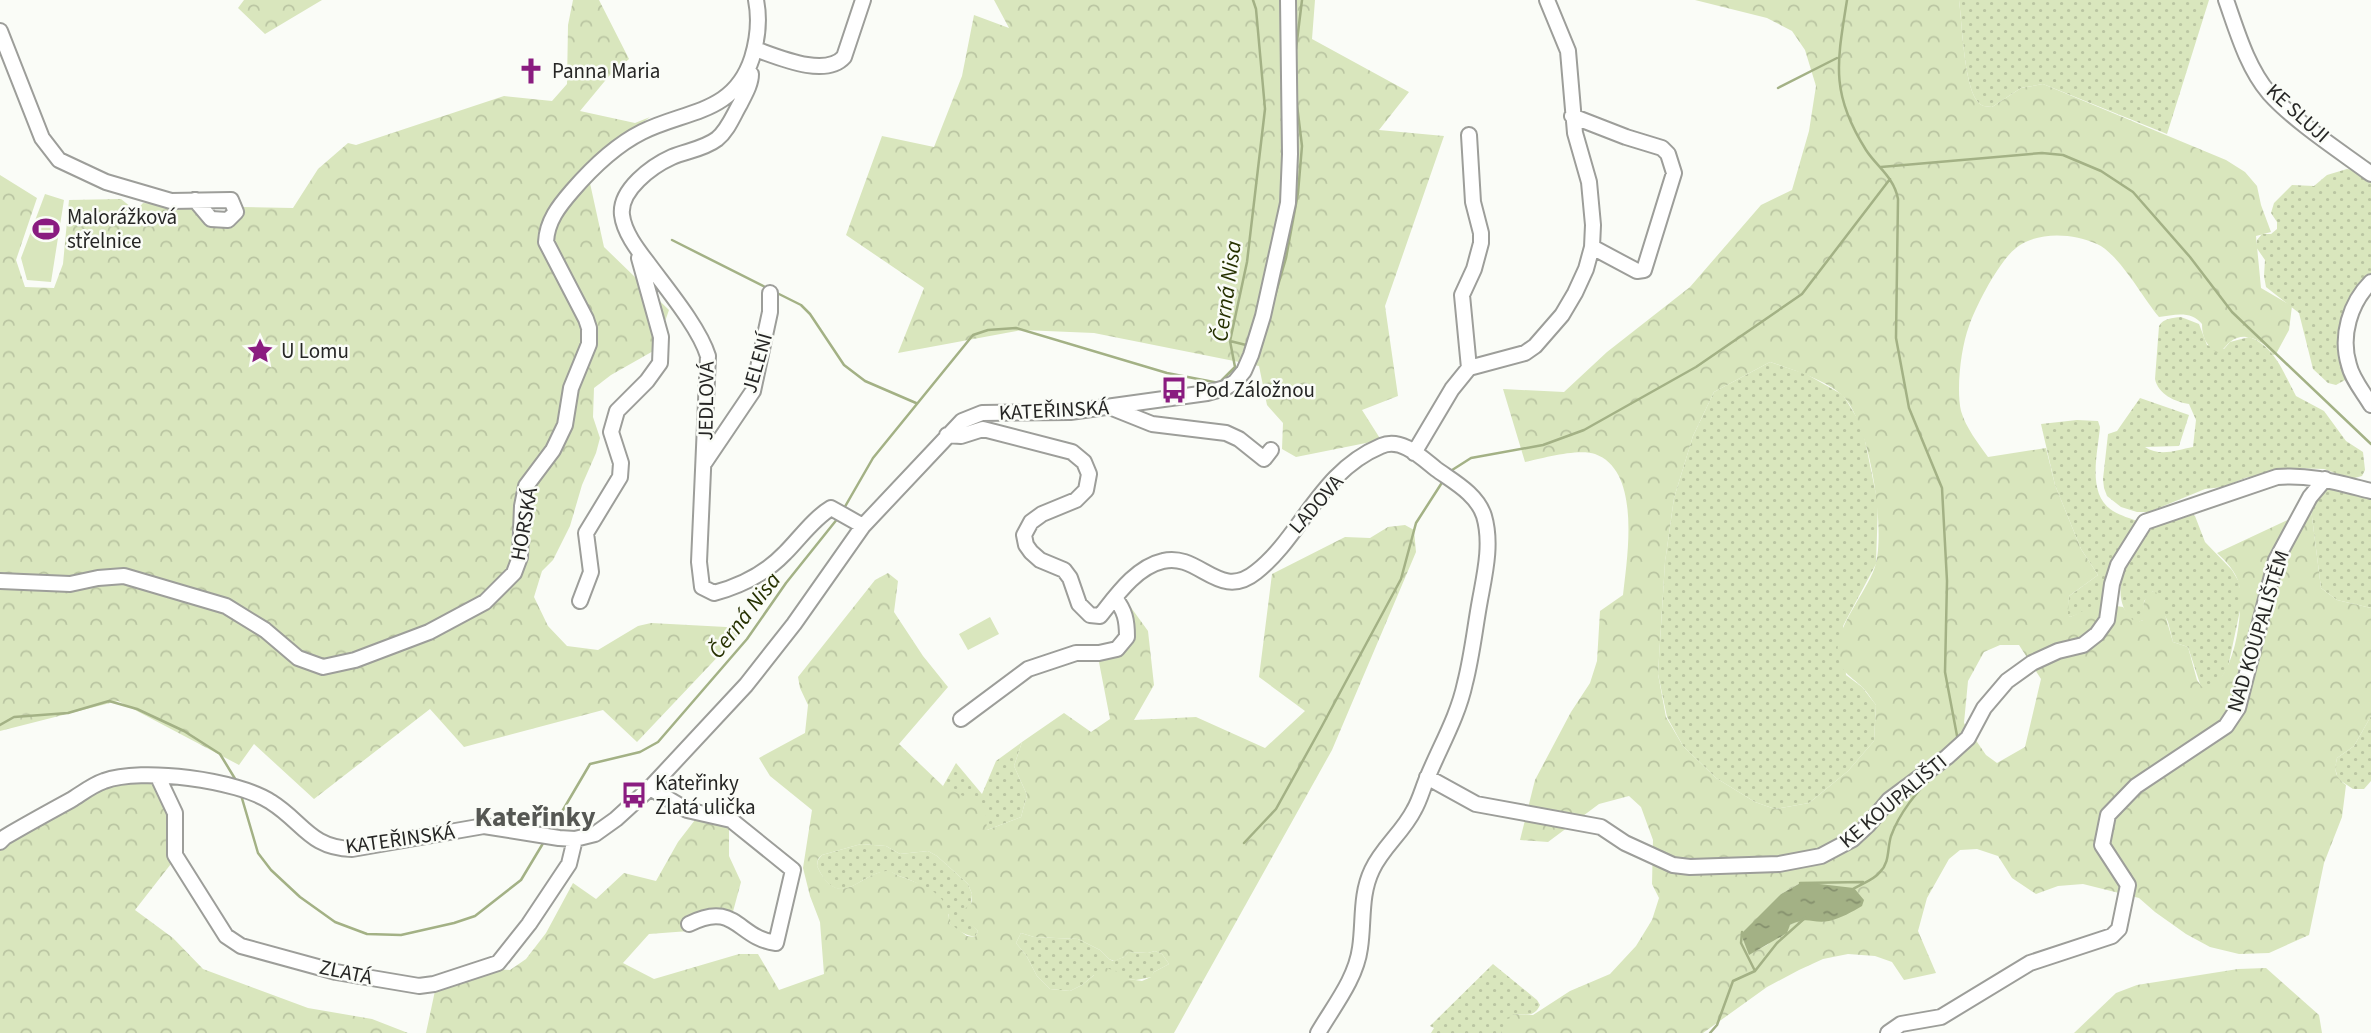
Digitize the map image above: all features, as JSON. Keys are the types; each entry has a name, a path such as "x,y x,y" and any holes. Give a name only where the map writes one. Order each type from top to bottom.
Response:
{"street":[{"name":"HORSKÁ","path":"0,581 70,584 124,576 226,606 265,630 298,659 323,667 355,660 429,632 485,602 514,573 520,557 522,506 526,486 553,450 565,425 571,388 589,345 586,319 546,242 552,218 588,174 621,146 640,133 694,114 724,99 737,87 752,56 759,31 756,0"},
{"path":"752,56 826,66 838,64 844,57 863,0"},
{"name":"KATEŘINSKÁ","path":"0,842 103,781 127,775 219,783 247,789 272,802 325,846 337,849 352,849 484,826 559,838 575,839 595,834 616,820 650,788 746,685 794,624 857,522 962,421 982,413 1070,412 1111,408 1225,388 1235,382 1244,371 1251,355 1263,316 1288,203 1288,0"},
{"path":"1415,453 1452,389 1469,368 1525,353 1542,340 1576,293 1592,247 1589,182 1572,116 1573,87 1568,51 1547,0"},
{"name":"KE SLUJI","path":"2226,0 2249,61 2269,92 2312,130 2371,174"},
{"path":"0,31 42,138 53,155 75,169 106,182 171,201 195,200"},
{"name":"JEDLOVÁ","path":"752,56 748,88 722,134 703,146 668,159 643,176 625,198 621,211 636,247 698,335 708,356 699,562 702,587 714,593 743,583 765,570 782,557 821,514 831,508 857,522"},
{"path":"1572,116 1662,148 1668,154 1674,173 1644,270 1637,271 1592,247"},
{"path":"1469,135 1473,202 1481,243 1474,269 1462,295 1469,368"},
{"path":"580,601 591,572 586,533 620,477 621,463 611,432 617,411 637,392 660,363 661,337 636,247"},
{"path":"2371,282 2362,290 2352,307 2346,331 2348,366 2371,405"},
{"name":"JELENÍ","path":"704,463 753,391 770,312 770,293"},
{"path":"1111,408 1152,424 1226,433 1239,439 1264,459 1271,450"},
{"name":"LADOVA","path":"947,435 961,436 983,429 1072,452 1084,462 1089,474 1086,490 1076,499 1042,514 1031,522 1024,535 1026,545 1040,560 1063,570 1070,578 1079,604 1090,615 1100,616 1140,573 1163,561 1189,564 1226,582 1234,583 1246,578 1262,566 1283,543 1331,481 1378,447 1389,443 1397,443 1415,453 1468,492 1483,515 1487,561 1466,682 1414,811 1378,857 1370,874 1364,897 1360,949 1356,965 1318,1033"},
{"name":"KE KOUPALIŠTI","path":"1427,777 1476,804 1601,827 1625,843 1673,865 1690,867 1779,864 1821,856 1839,848 1868,825 1889,800 1959,746 1984,708 2007,681 2032,663 2058,651 2083,645 2097,634 2107,620 2112,584 2118,565 2145,522 2277,477 2299,475 2371,491"},
{"name":"NAD KOUPALIŠTĚM","path":"1888,1033 1901,1024 1941,1017 2030,963 2112,936 2119,929 2127,885 2102,845 2108,815 2136,786 2226,726 2238,708 2276,560 2310,497 2325,479"},
{"path":"961,719 1028,669 1076,653 1098,653 1117,649 1127,637 1127,625 1125,611 1115,598"},
{"name":"ZLATÁ","path":"158,777 175,813 175,855 226,936 240,946 336,972 419,986 434,984 498,963 529,924 569,864 575,839"},
{"path":"650,788 687,810 731,820 793,870 776,943 764,942 731,919 720,915 689,924"}],"green space":[{"path":"244,0 322,0 265,34 238,8"},
{"path":"573,0 599,0 629,59 609,76 580,111 635,123 650,117 586,165 604,247 669,310 655,350 594,388 593,417 600,438 596,453 582,485 570,526 553,560 542,571 534,597 548,626 567,646 598,650 638,626 651,623 745,628 637,742 603,710 464,747 430,709 314,799 254,744 239,765 118,701 0,731 0,175 37,198 16,260 25,287 54,288 63,264 69,200 121,199 136,211 143,203 189,206 213,224 236,223 243,207 293,208 318,169 348,143 356,145 504,96 552,101 567,84 568,25"},
{"path":"994,0 1315,0 1312,39 1409,92 1379,130 1444,136 1385,306 1398,396 1362,410 1381,440 1296,457 1282,449 1283,423 1267,405 1259,366 1094,333 1022,330 898,353 924,288 846,235 882,136 934,147 962,76 974,15 1009,28"},
{"path":"1695,0 1959,0 1969,81 1980,104 1992,107 2021,88 2043,84 2226,160 2245,172 2257,186 2271,232 2256,236 2261,288 2292,306 2289,330 2276,354 2273,355 2265,345 2248,337 2230,342 2217,353 2205,340 2202,324 2198,320 2182,314 2159,317 2122,266 2105,249 2087,240 2045,236 2025,242 2009,254 1982,296 1964,345 1959,380 1960,402 1966,423 1988,457 2046,448 2055,485 2081,549 2098,575 2069,596 2070,617 2095,605 2107,605 2123,607 2135,623 2143,620 2143,607 2147,597 2153,591 2159,594 2173,642 2188,647 2197,680 2202,687 2213,684 2230,662 2240,611 2236,575 2217,553 2311,509 2321,588 2337,600 2371,608 2371,716 2354,746 2337,758 2336,773 2346,785 2342,817 2324,863 2309,935 2269,953 2239,954 2210,947 2186,934 2139,898 2083,884 2058,886 2036,894 2012,878 1998,856 1977,849 1960,850 1949,859 1927,898 1918,931 1936,973 1904,980 1892,962 1875,956 1848,954 1823,959 1767,987 1703,1033 1501,1033 1507,1019 1513,1014 1533,1015 1570,991 1610,974 1636,946 1652,920 1659,898 1652,884 1653,840 1641,807 1629,796 1599,804 1548,842 1520,840 1535,780 1571,712 1590,683 1597,661 1600,611 1623,595 1628,517 1626,496 1620,478 1610,463 1595,454 1570,453 1525,462 1503,389 1564,392 1607,352 1690,287 1761,205 1792,190 1809,131 1816,86 1805,50 1792,31 1767,18","holes":["1770,362 1827,384 1842,395 1852,408 1873,475 1878,525 1876,563 1867,585 1846,621 1838,645 1842,667 1876,705 1874,741 1848,771 1809,803 1775,809 1755,802 1716,778 1683,746 1666,717 1658,674 1665,562 1674,498 1693,436 1714,392","2000,645 2019,645 2041,679 2025,747 1997,763 1986,755 1964,723 1968,681 1984,652","1802,882 1822,886 1802,918 1767,945 1749,954 1781,894"]},
{"path":"1959,0 2209,0 2167,134 2043,84 2021,88 1992,107 1980,104 1969,81"},
{"path":"2347,169 2354,170 2371,181 2371,275 2355,292 2348,369 2345,380 2336,385 2328,383 2313,369 2299,313 2266,287 2265,260 2256,247 2262,234 2271,234 2277,229 2277,222 2271,213 2274,203 2292,185 2314,186 2327,175"},
{"name":"Malorážková střelnice","path":"45,194 64,200 51,282 27,280 21,258"},
{"path":"2181,317 2199,324 2207,345 2224,349 2230,342 2249,337 2266,347 2278,362 2296,396 2324,411 2346,441 2363,452 2365,470 2362,476 2351,479 2324,469 2290,468 2245,478 2223,487 2205,489 2149,512 2137,512 2121,507 2107,496 2103,479 2108,434 2117,431 2140,398 2189,415 2179,446 2145,447 2163,452 2193,447 2196,420 2189,404 2168,396 2160,389 2155,379 2159,326 2166,320"},
{"path":"1770,362 1806,374 1843,395 1862,426 1878,504 1876,564 1843,626 1846,675 1862,687 1876,705 1874,741 1848,771 1809,803 1775,809 1755,802 1716,778 1683,746 1667,717 1658,674 1665,562 1674,498 1693,436 1714,392"},
{"path":"2077,420 2098,421 2100,427 2096,460 2099,495 2116,513 2139,522 2107,605 2070,617 2067,614 2069,596 2098,575 2081,549 2055,485 2041,424"},
{"path":"2326,486 2371,492 2371,608 2337,600 2321,588 2311,509 2314,500"},
{"path":"2186,511 2195,516 2205,542 2232,570 2239,582 2242,601 2228,667 2218,683 2209,688 2201,687 2188,647 2173,642 2168,622 2153,591 2144,601 2143,620 2135,624 2123,606 2121,596 2126,567 2143,534 2158,520"},
{"path":"1405,525 1414,530 1416,552 1332,750 1174,1033 426,1033 436,986 494,969 510,970 526,959 546,933 573,883 596,899 624,873 656,881 678,842 698,816 729,826 729,856 741,882 731,919 689,931 649,934 623,963 654,979 739,954 758,954 779,990 824,974 820,922 803,868 812,810 770,776 759,758 805,733 808,705 798,677 875,580 888,573 898,581 894,612 923,656 948,687 899,744 943,786 985,807 987,830 1021,817 1027,795 1014,766 1022,742 1064,713 1091,732 1110,719 1098,657 1131,631 1127,602 1148,631 1154,685 1134,720 1196,717 1265,748 1305,711 1259,677 1272,574 1345,537 1370,538 1388,527","holes":["861,844 886,846 900,854 928,851 937,856 968,884 972,900 962,911 963,916 978,931 975,937 967,936 949,923 948,913 940,897 890,871 879,872 843,889 834,887 817,866 818,859 822,855","1021,933 1034,937 1078,939 1114,961 1128,952 1155,951 1162,954 1169,964 1142,981 1128,979 1106,968 1070,991 1050,989 1037,976 1016,943"]},
{"path":"990,617 999,634 968,650 959,634"},
{"path":"2371,716 2371,781 2364,789 2353,789 2338,779 2335,768 2337,758 2354,746"},
{"path":"1022,742 1014,766 1027,795 1021,817 987,830 943,786 956,763 982,794 996,761"},
{"path":"151,780 165,800 172,817 174,860 135,910 173,938 203,969 308,1008 372,1019 408,1033 0,1033 0,850 8,841 105,786 127,781"},
{"path":"861,844 886,846 900,854 928,851 937,856 968,884 972,894 969,921 978,931 975,937 961,932 949,923 949,915 928,890 892,872 870,876 843,889 834,887 817,866 818,860 822,855"},
{"path":"1021,933 1034,937 1078,939 1100,950 1113,961 1124,957 1128,952 1155,951 1162,954 1169,964 1154,972 1152,977 1136,980 1094,975 1070,991 1050,989 1037,976 1016,943"},
{"path":"1493,964 1537,1000 1540,1005 1538,1009 1529,1014 1513,1014 1501,1033 1431,1033 1434,1028 1430,1026"},
{"path":"2266,968 2319,1015 2322,1033 2074,1033 2116,993 2137,985 2238,969"}],"water":[{"path":"1802,882 1854,888 1864,900 1862,906 1829,921 1796,922 1790,925 1787,933 1749,955 1741,934 1781,894"}],"waterway":[{"name":"Černá Nisa","path":"843,510 873,458 973,335 988,330 1016,328 1167,373 1219,383 1235,367 1230,341 1247,262 1265,109 1253,0"},
{"path":"1296,49 1302,0"},
{"path":"1847,0 1839,60 1842,94 1854,130 1896,191 1896,338 1909,408 1942,488 1947,581 1945,672 1958,741"},
{"path":"1778,88 1837,58"},
{"path":"1260,347 1286,258 1298,193 1302,146 1296,97"},
{"path":"1881,167 2042,153 2063,155 2101,171 2133,192 2190,257 2232,312 2371,444"},
{"path":"1449,472 1471,458 1543,445 1584,430 1696,367 1802,294 1890,179"},
{"path":"672,240 769,289"},
{"path":"775,292 801,305 810,314 844,365 865,381 916,403"},
{"path":"1230,341 1250,346"},
{"path":"1244,843 1276,809 1322,726 1401,579 1416,523 1443,481"},
{"name":"Černá Nisa","path":"550,832 590,764 640,752 658,742 747,639 786,583 838,518"},
{"name":"Černá Nisa","path":"0,725 14,717 68,713 109,701 137,709 184,731 220,754 237,782"},
{"path":"1853,889 1874,877 1883,868 1891,836 1899,819 1915,795 1935,775"},
{"name":"Černá Nisa","path":"241,795 258,853 271,870 300,897 335,922 367,934 401,935 475,916 521,880 545,840"},
{"path":"1800,883 1863,882"},
{"path":"1710,1033 1717,1025 1733,981 1755,971 1777,943 1805,918"},
{"path":"1742,932 1741,943 1755,971"}],"place":[{"name":"Panna Maria","path":"531,71"},
{"name":"Malorážková střelnice","path":"46,229"},
{"name":"U Lomu","path":"260,351"},
{"name":"Pod Záložnou","path":"1174,390"},
{"name":"Kateřinky Zlatá ulička","path":"634,795"}],"district":[{"name":"Kateřinky","path":"535,816"}]}
